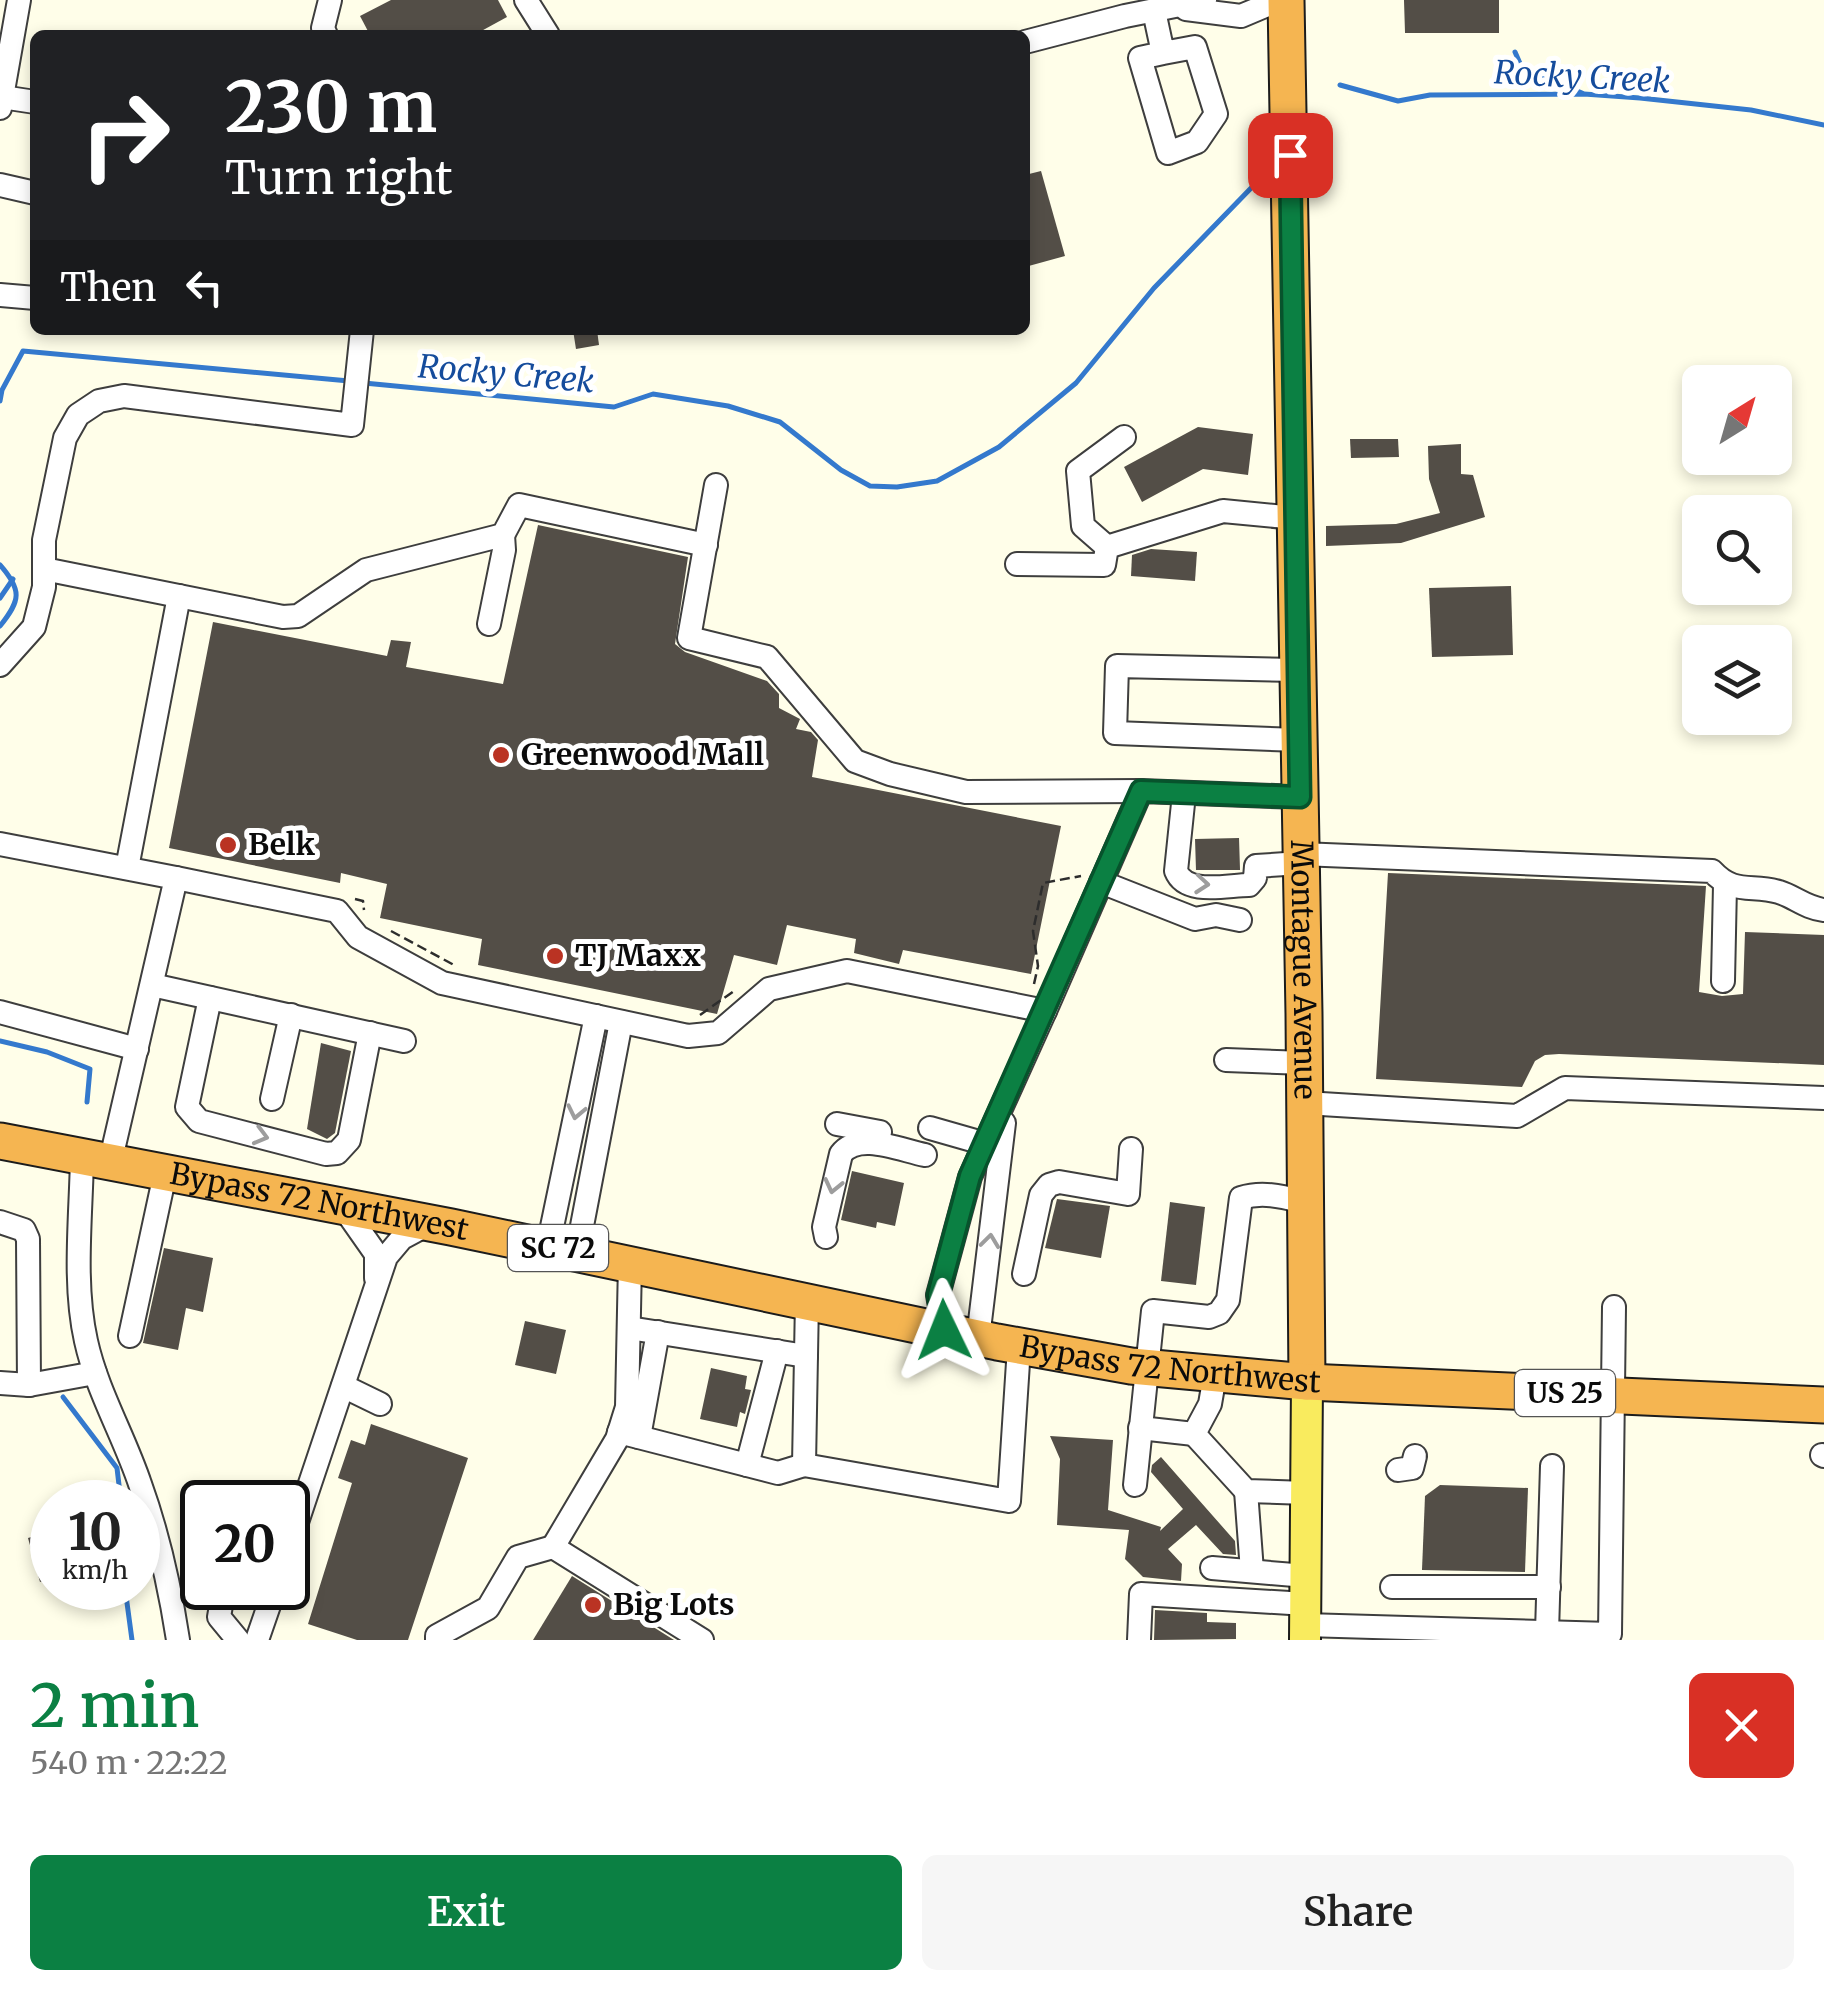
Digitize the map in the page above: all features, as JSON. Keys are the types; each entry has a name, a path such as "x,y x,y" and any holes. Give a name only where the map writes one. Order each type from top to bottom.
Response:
{"highway":[{"name":"Montague Avenue","path":"1283,0 1305,1064 1307,1382"},
{"name":"Bypass 72 Northwest","path":"0,1141 562,1249 1018,1346 1147,1368 1307,1382 1824,1405"}],"main road":[{"name":"Montague Avenue","path":"1306,1611 1307,1382"}],"street":[{"path":"19,0 3,92 30,100"},
{"path":"324,30 330,0"},
{"path":"526,0 545,30"},
{"path":"1092,0 1093,24"},
{"path":"1030,41 1205,0"},
{"path":"1166,10 1242,16 1283,0"},
{"path":"1163,53 1166,10"},
{"path":"1196,46 1216,114 1197,142 1168,154 1140,58 1163,53 1196,46"},
{"path":"0,185 30,192"},
{"path":"0,295 30,298"},
{"path":"0,665 34,627 44,587 44,540 65,438 78,416 99,401 124,396 353,415 362,341"},
{"path":"1107,546 1083,526 1078,471 1124,437"},
{"path":"716,485 690,638 767,657 855,760 890,774 966,792 1141,791 1300,797"},
{"path":"488,624 504,550 503,534 519,505 706,544"},
{"path":"1107,546 1224,511 1295,518"},
{"path":"44,569 282,618 298,616 366,570 503,534"},
{"path":"1016,564 1104,566 1107,546"},
{"path":"127,868 179,596"},
{"path":"1298,670 1117,666 1114,734 1299,740"},
{"path":"961,1334 938,1295 970,1176 1045,1011 1091,879 1141,791"},
{"path":"1184,794 1176,871 1179,878 1192,886 1249,885 1255,878 1256,866 1301,858 1712,871 1726,886 1780,892 1812,909 1824,910"},
{"path":"0,844 336,911 358,937 442,984 688,1036 718,1033 769,988 846,971 1045,1011"},
{"path":"176,878 137,1049 96,1160 82,1317 96,1373 140,1483 161,1553 178,1640"},
{"path":"1091,879 1194,919 1216,915 1240,920"},
{"path":"1723,982 1726,886"},
{"path":"152,985 404,1041"},
{"path":"210,998 186,1107 199,1121 326,1154 337,1153 349,1140 370,1033"},
{"path":"0,1012 137,1049"},
{"path":"272,1099 291,1015"},
{"path":"562,1249 596,1016"},
{"path":"562,1249 621,1022"},
{"path":"1226,1060 1305,1064"},
{"path":"1305,1103 1517,1116 1565,1088 1824,1098"},
{"path":"961,1334 1008,1096"},
{"path":"837,1124 927,1142"},
{"path":"826,1237 825,1222 841,1154 846,1148 860,1142 986,1144"},
{"path":"1024,1274 1041,1195 1049,1185 1059,1182 1128,1194 1132,1150"},
{"path":"130,1336 165,1174"},
{"path":"1135,1485 1153,1311 1209,1317 1219,1312 1228,1300 1241,1198 1268,1194 1306,1202"},
{"path":"343,1207 376,1254 376,1286"},
{"path":"0,1222 24,1230 28,1239 29,1384"},
{"path":"310,1484 386,1257 402,1238 430,1223"},
{"path":"629,1434 630,1264"},
{"path":"804,1465 808,1300"},
{"path":"1139,1640 1141,1594 1548,1632 1610,1634 1614,1307"},
{"path":"629,1328 806,1356"},
{"path":"437,1640 437,1636 488,1608 518,1557 553,1547 629,1434 658,1332"},
{"path":"629,1434 778,1472 804,1465 1009,1501 1018,1346"},
{"path":"747,1465 777,1351"},
{"path":"0,1383 29,1384 96,1373"},
{"path":"1194,1434 1210,1404 1216,1376"},
{"path":"343,1386 380,1404"},
{"path":"1140,1428 1194,1434 1246,1492 1252,1571"},
{"path":"1548,1632 1552,1466"},
{"path":"1246,1492 1308,1493"},
{"path":"553,1547 702,1640"},
{"path":"1212,1568 1252,1571 1306,1611"},
{"path":"1392,1587 1549,1587"},
{"path":"220,1610 219,1617 238,1640"},
{"path":"257,1640 267,1610"}],"path":[{"path":"1033,987 1038,966 1032,930 1044,883 1091,879"},
{"path":"350,897 363,902 364,918"},
{"path":"390,930 464,970"},
{"path":"694,1018 747,982"}],"building":[{"path":"391,0 498,0 507,17 483,30 367,30 360,16"},
{"path":"1404,0 1499,0 1499,33 1405,33"},
{"path":"1041,171 1065,256 1030,266 1030,174"},
{"path":"574,335 598,335 599,345 576,349"},
{"path":"1198,427 1253,434 1248,475 1203,469 1142,502 1124,467"},
{"path":"1350,439 1398,439 1399,457 1351,458"},
{"path":"1461,444 1461,474 1473,475 1485,517 1401,543 1326,546 1326,526 1396,524 1440,513 1429,479 1428,446"},
{"name":"Greenwood Mall","path":"538,525 688,557 675,644 685,652 767,681 779,694 779,708 800,719 796,729 811,732 818,740 812,777 1061,826 1031,974 903,950 899,964 854,953 856,939 787,925 777,965 734,955 717,1014 478,965 482,939 380,918 387,884 341,873 340,883 169,848 213,622 387,656 391,640 411,642 406,667 503,684"},
{"path":"1151,549 1197,552 1195,581 1131,576 1132,555"},
{"path":"1511,586 1513,655 1432,657 1429,588"},
{"path":"1239,838 1240,870 1196,870 1195,839"},
{"path":"1388,873 1706,886 1699,992 1722,996 1743,994 1745,932 1824,935 1824,1065 1559,1054 1535,1061 1522,1087 1376,1079"},
{"path":"321,1043 351,1051 335,1133 327,1139 307,1129"},
{"path":"852,1171 904,1183 895,1226 877,1222 876,1228 841,1220"},
{"path":"1057,1199 1110,1206 1101,1258 1045,1248"},
{"path":"1170,1202 1205,1207 1196,1285 1161,1281"},
{"path":"164,1248 213,1258 203,1312 186,1308 178,1350 143,1343"},
{"path":"525,1321 566,1330 556,1374 515,1365"},
{"path":"711,1368 747,1376 745,1389 751,1390 737,1427 700,1419"},
{"path":"371,1424 468,1458 408,1640 357,1640 308,1624 352,1483 338,1478 351,1440 365,1445"},
{"path":"1050,1436 1113,1440 1108,1510 1161,1527 1160,1531 1183,1509 1151,1472 1152,1465 1161,1457 1235,1541 1236,1555 1223,1554 1196,1525 1168,1549 1182,1564 1181,1581 1143,1577 1125,1559 1129,1530 1057,1525 1060,1459"},
{"path":"1440,1485 1528,1488 1525,1572 1422,1570 1425,1496"},
{"name":"Big Lots","path":"572,1576 674,1640 533,1640"},
{"path":"1155,1610 1207,1613 1207,1622 1236,1623 1236,1639 1154,1640"}],"waterway":[{"path":"1515,52 1522,68 1582,93"},
{"name":"Rocky Creek","path":"1340,85 1398,101 1430,95 1584,94 1640,98 1751,110 1824,125"},
{"name":"Rocky Creek","path":"364,383 614,407 653,394 728,406 780,422 841,470 870,486 897,487 937,481 999,447 1076,383 1154,288 1255,184"},
{"name":"Rocky Creek","path":"0,401 23,351 349,381"},
{"path":"0,565 12,581 16,595 0,626"},
{"name":"Rocky Creek","path":"0,598 13,579"},
{"path":"0,1041 47,1052 90,1069 87,1102"},
{"path":"63,1397 117,1468 118,1480"},
{"path":"128,1610 132,1640"}],"place":[{"name":"Greenwood Mall","path":"501,755"},
{"name":"Belk","path":"228,845"},
{"name":"TJ Maxx","path":"555,956"},
{"name":"Big Lots","path":"593,1605"}],"route":[{"path":"944,1330 938,1295 970,1176 1141,791 1300,797 1290,155"}]}
